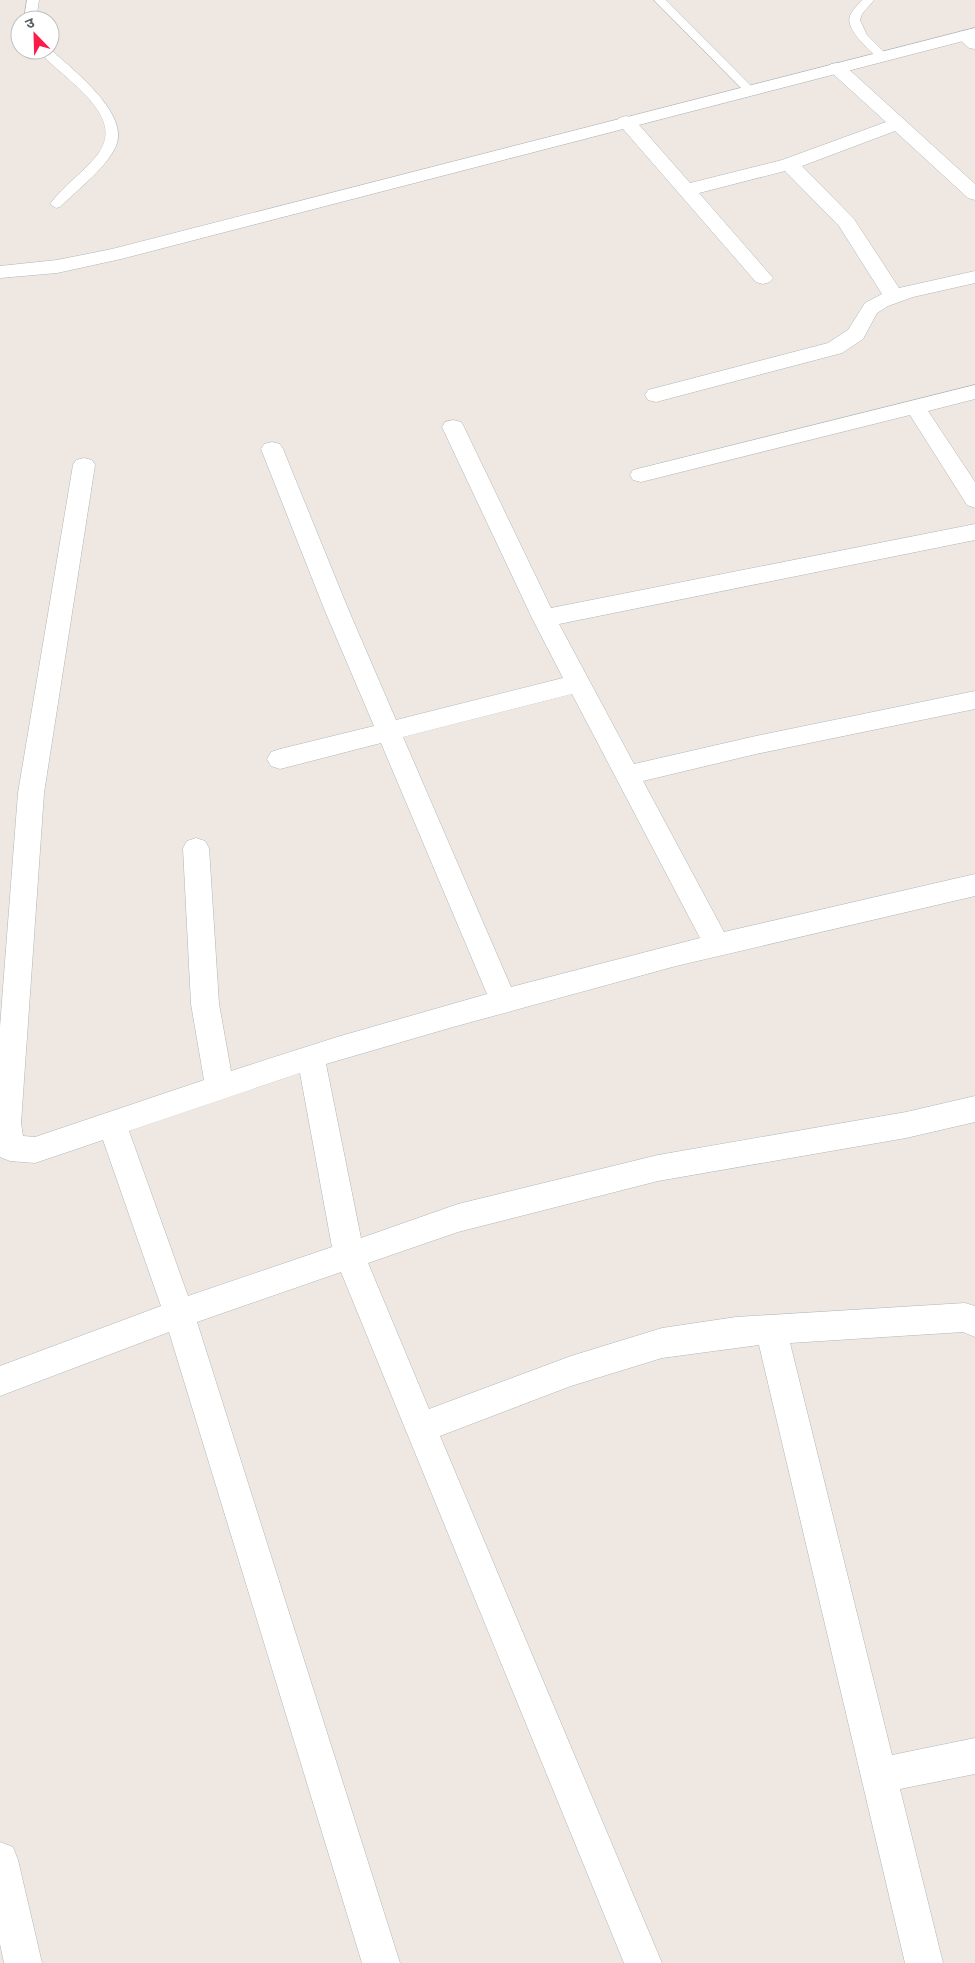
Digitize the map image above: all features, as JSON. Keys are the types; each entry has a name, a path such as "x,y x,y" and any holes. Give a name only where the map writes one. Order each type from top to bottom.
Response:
{"street":[{"path":"0,272 68,266 114,255 882,56 972,38"},
{"path":"837,68 975,194"},
{"path":"626,122 763,278"},
{"path":"686,190 790,164 898,124"},
{"path":"790,164 847,223 894,296"},
{"path":"656,395 835,348 851,340 862,326 866,314 873,306 894,296 975,277"},
{"path":"641,475 975,392"},
{"path":"916,407 975,500"},
{"path":"453,427 544,618 718,946"},
{"path":"272,449 337,611 504,1002"},
{"path":"84,465 31,793 8,996 7,1123 10,1148 34,1150 379,1036 718,946 975,885"},
{"path":"544,618 975,532"},
{"path":"280,759 388,730 578,684"},
{"path":"626,775 756,745 975,700"},
{"path":"196,848 205,1004 220,1089"},
{"path":"311,1058 349,1255 643,1963"},
{"path":"0,1381 179,1314 458,1218 658,1168 906,1125 975,1109"},
{"path":"112,1124 179,1314 381,1963"},
{"path":"421,1428 571,1371 662,1343 771,1329 964,1317 975,1322"},
{"path":"771,1329 924,1963"},
{"path":"879,1776 975,1756"},
{"path":"0,1860 24,1963"}],"lane":[{"path":"660,0 750,91"},
{"path":"868,0 855,17 854,24 859,32 882,56"},
{"path":"55,60 96,99 105,112 113,131 111,143 104,155 56,204"}]}
